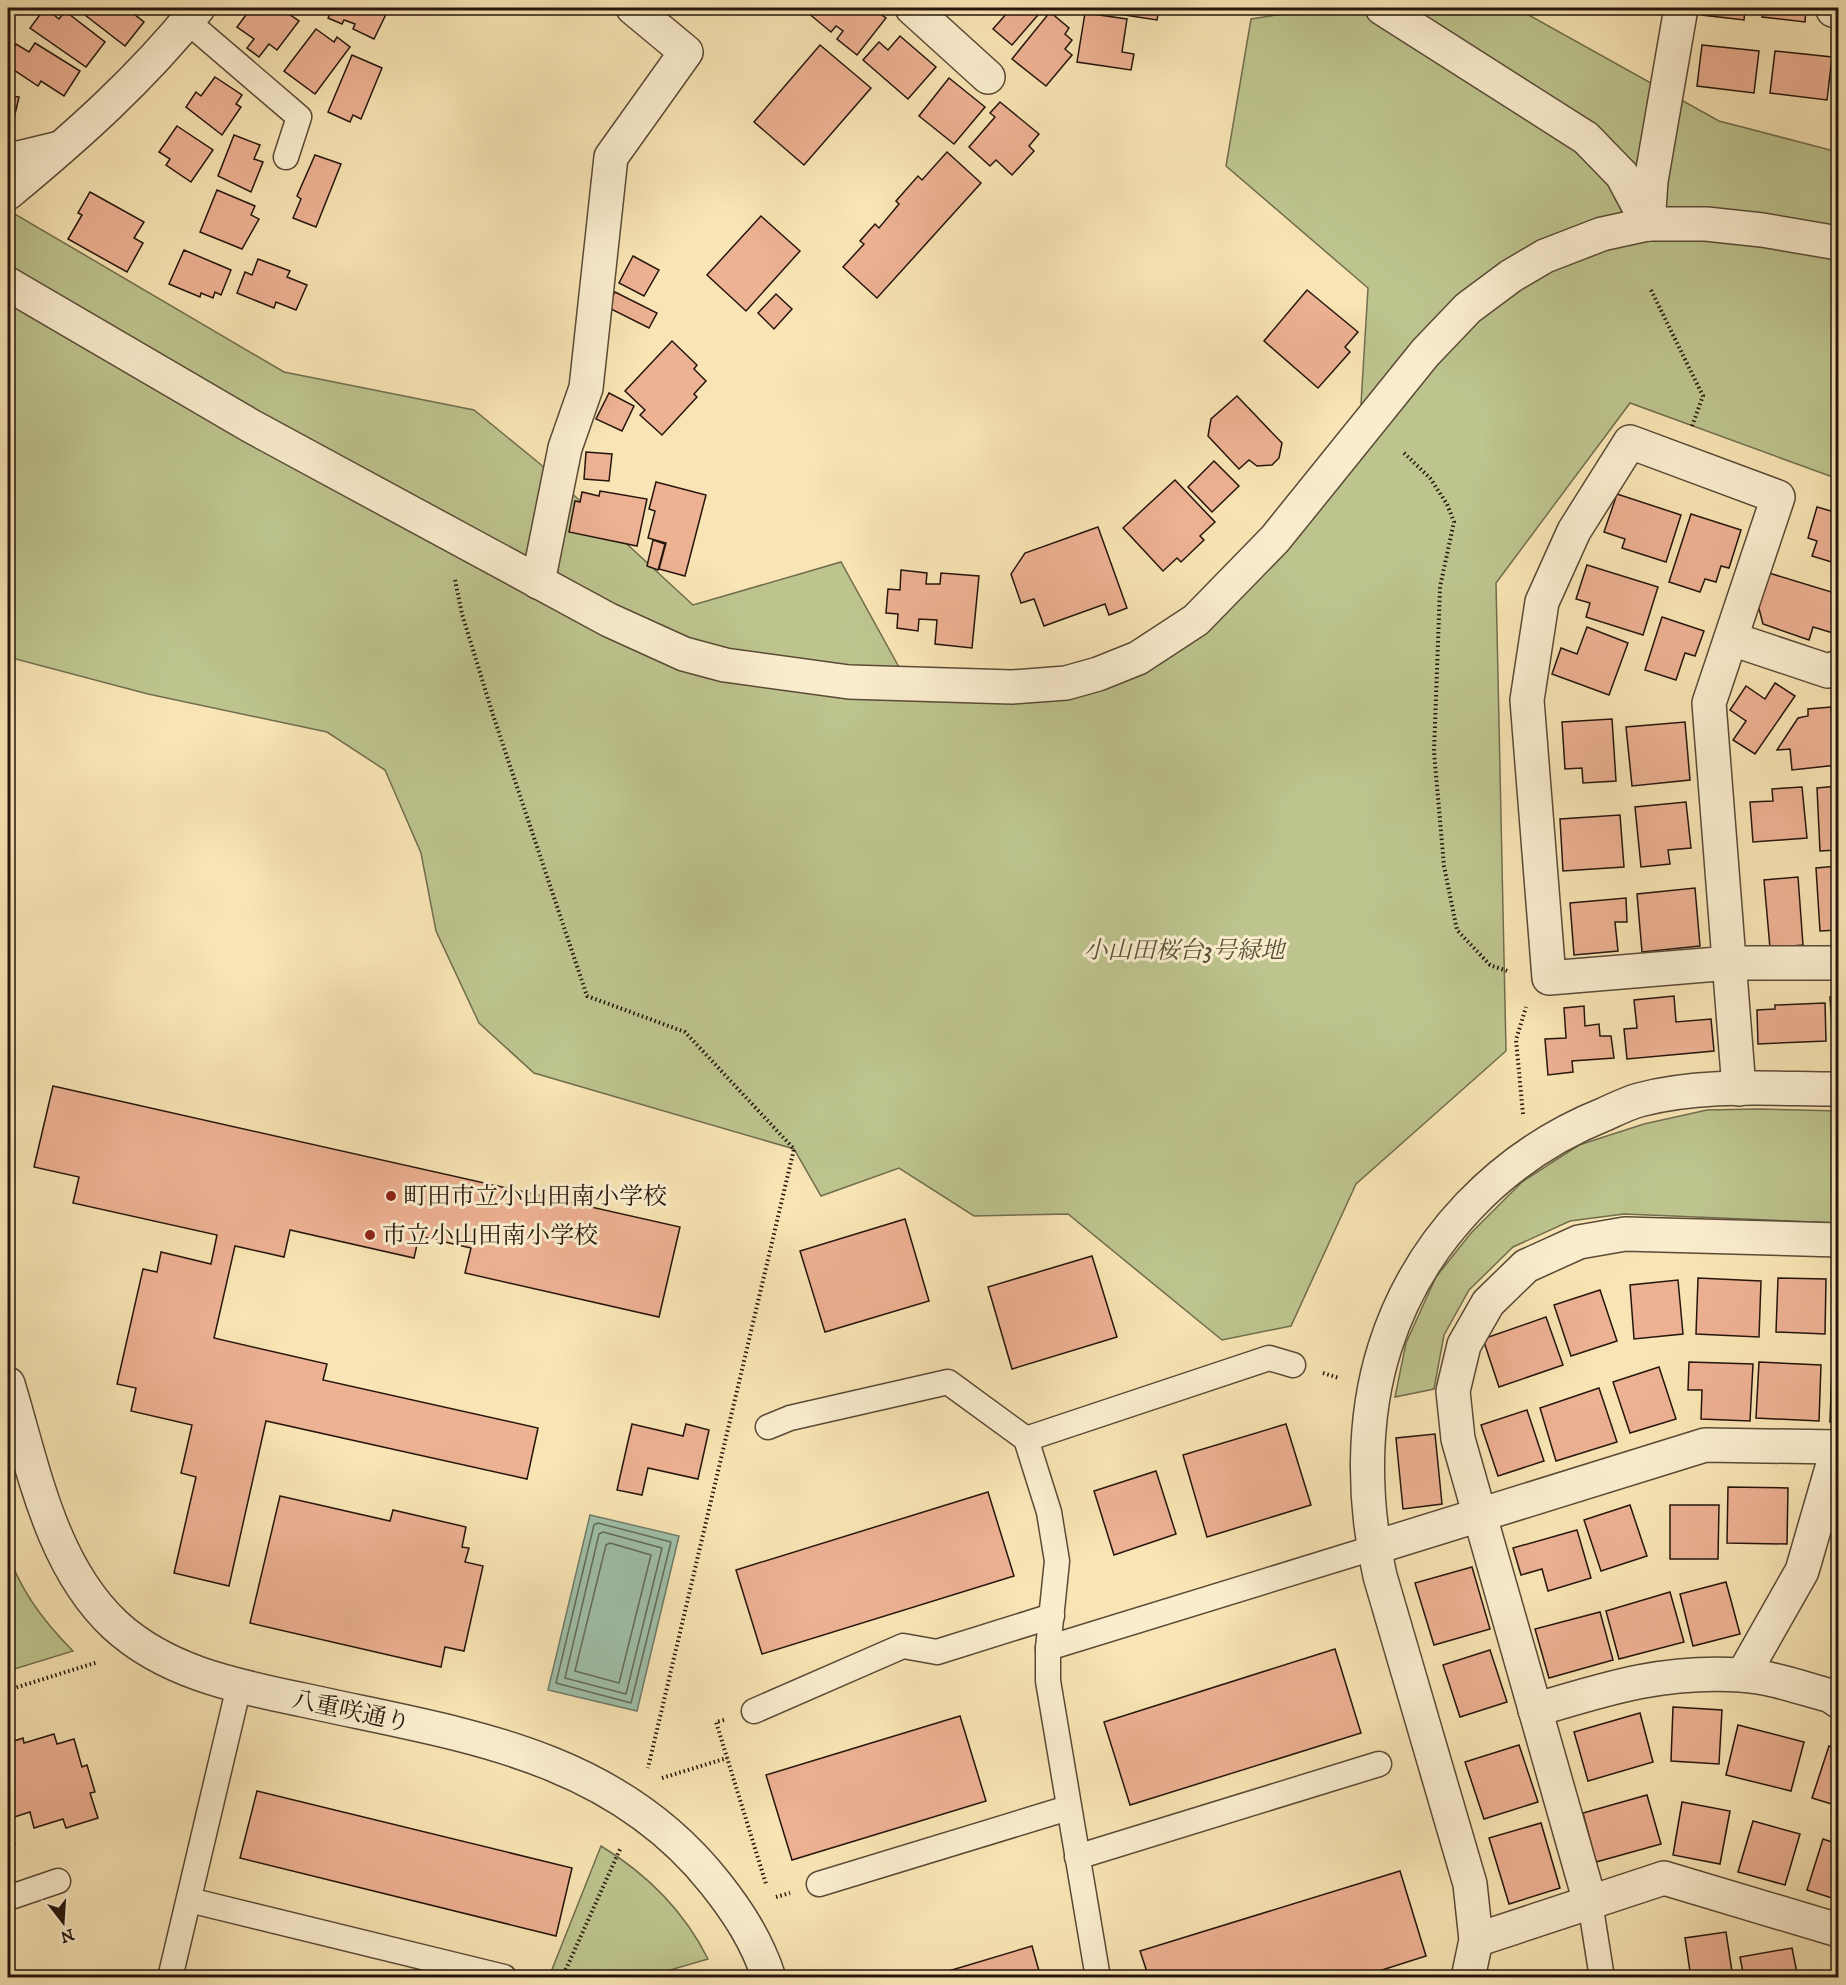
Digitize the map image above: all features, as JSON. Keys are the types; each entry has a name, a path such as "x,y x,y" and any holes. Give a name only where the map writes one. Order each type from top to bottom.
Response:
{"street":[{"path":"538,582 566,448 586,388 611,158 686,52 633,8"},
{"path":"912,8 988,77"},
{"path":"1382,8 1586,138 1622,175 1648,224"},
{"path":"1648,224 1651,181 1681,8"},
{"path":"1833,8 1839,11"},
{"path":"8,193 73,139 134,83 192,14"},
{"path":"8,284 251,426 609,620 684,654 725,665 849,682 940,687 1044,686 1098,674 1138,658 1196,620 1275,538 1425,353 1468,308 1511,276 1545,256 1602,234 1648,224 1706,224 1740,227 1797,234 1839,243"},
{"path":"1739,1089 1730,963 1709,703 1778,497 1630,442 1574,531 1542,602 1527,699 1549,978 1730,963 1839,963"},
{"path":"1732,639 1828,671 1839,668"},
{"path":"1468,1977 1476,1940 1470,1884 1373,1548 1368,1487 1371,1424 1385,1347 1413,1278 1453,1223 1507,1170 1534,1149 1572,1127 1639,1100 1699,1090 1839,1089"},
{"path":"1590,1902 1458,1439 1453,1391 1464,1345 1488,1303 1526,1266 1579,1242 1624,1234 1839,1240"},
{"name":"八重咲通り","path":"8,1384 54,1531 74,1572 93,1601 116,1626 144,1647 190,1672 239,1686 451,1733 549,1761 598,1783 634,1806 700,1864 744,1919 769,1977"},
{"path":"1373,1548 1706,1445 1838,1447 1802,1571 1743,1675"},
{"path":"1535,1710 1634,1681 1680,1674 1743,1675 1836,1693"},
{"path":"1476,1940 1664,1878 1839,1930"}],"lane":[{"path":"192,14 299,117 286,157"},
{"path":"8,156 73,139"},
{"path":"1026,1439 1269,1358 1293,1365"},
{"path":"768,1427 790,1418 948,1382 1026,1439 1049,1512 1057,1561 1048,1648 1048,1681 1098,1977"},
{"path":"1048,1648 1373,1548"},
{"path":"754,1711 903,1646 937,1652 1052,1616"},
{"path":"170,1977 239,1686"},
{"path":"1077,1857 1379,1764"},
{"path":"819,1884 1068,1808"},
{"path":"8,1898 58,1881"},
{"path":"189,1900 504,1977"},
{"path":"1590,1902 1602,1977"}],"path":[{"path":"1650,291 1703,396 1681,460"},
{"path":"1404,453 1430,478 1447,504 1454,522 1440,587 1434,752 1444,866 1457,930 1490,965 1518,975 1549,978"},
{"path":"445,532 462,614 587,996 685,1032 794,1149 648,1768"},
{"path":"1515,1040 1524,1124"},
{"path":"724,1444 733,1440"},
{"path":"8,1690 98,1662"},
{"path":"754,1711 716,1722 766,1884"},
{"path":"662,1778 727,1758"},
{"path":"562,1977 622,1845"}],"green space":[{"name":"小山田桜台3号緑地","path":"1320,8 1516,8 1719,121 1838,152 1838,479 1630,403 1496,583 1506,1051 1356,1184 1291,1326 1222,1340 1068,1214 974,1216 899,1168 821,1196 794,1149 534,1073 479,1023 436,931 421,853 385,770 327,732 148,694 8,657 8,210 284,372 474,410 539,463 693,605 841,562 910,687 1138,658 1359,437 1368,288 1226,166 1251,19"},
{"path":"1707,1110 1838,1111 1838,1223 1624,1214 1570,1221 1513,1247 1469,1290 1444,1335 1434,1389 1395,1397 1406,1343 1436,1277 1471,1233 1522,1182 1579,1145 1644,1124"},
{"path":"8,1552 19,1579 34,1605 73,1651 8,1671"},
{"path":"601,1846 634,1869 663,1895 688,1925 708,1959 646,1977 549,1977"}],"water":[{"path":"590,1515 679,1536 637,1711 548,1690"}],"building":[{"path":"45,8 59,19 65,11 105,42 86,67 30,28"},
{"path":"76,8 126,8 144,22 125,46"},
{"path":"251,8 280,8 299,21 277,50 269,44 259,57 247,48 254,39 237,27"},
{"path":"333,8 389,8 374,39 353,29 355,24 344,20 342,24 328,18"},
{"path":"812,8 872,8 886,18 857,55 837,39 843,31 836,26 831,32 808,13"},
{"path":"1002,8 1044,8 1012,45 993,29 1008,12"},
{"path":"1099,8 1159,8 1157,20 1099,11"},
{"path":"1703,8 1745,8 1744,20 1702,15"},
{"path":"1764,8 1806,8 1805,22 1762,17"},
{"path":"1050,12 1069,28 1065,34 1072,40 1065,49 1072,55 1046,86 1012,59"},
{"path":"1085,13 1127,19 1122,52 1134,54 1131,70 1077,62"},
{"path":"316,29 334,42 337,37 350,47 315,94 284,71"},
{"path":"900,36 936,67 908,99 863,60 879,42 888,50"},
{"path":"35,43 80,71 64,96 41,81 38,86 8,66 8,58 16,44 29,52"},
{"path":"820,45 871,88 804,165 754,122"},
{"path":"1702,45 1759,51 1754,93 1697,86"},
{"path":"1775,51 1832,57 1827,100 1770,93"},
{"path":"352,55 382,68 361,119 353,115 350,122 328,112"},
{"path":"215,77 242,95 236,104 241,107 222,135 186,107 196,92 201,96"},
{"path":"949,78 985,107 954,144 919,116"},
{"path":"8,95 19,97 11,131 8,130"},
{"path":"1000,102 1039,134 1029,146 1034,151 1012,175 996,160 990,166 969,147 995,117 990,113"},
{"path":"177,126 213,150 191,182 166,165 170,159 159,152"},
{"path":"234,135 260,145 254,159 263,162 251,192 218,176"},
{"path":"947,152 981,183 877,298 843,267 864,244 860,241 875,224 879,228 899,204 896,201 918,176 922,180"},
{"path":"315,155 341,164 316,227 293,218 301,199 297,196"},
{"path":"217,190 255,206 251,215 259,219 242,249 200,232"},
{"path":"90,192 144,222 134,238 143,243 127,272 68,239 82,215 78,213"},
{"path":"761,216 800,251 746,311 707,275"},
{"path":"184,250 231,270 221,295 215,292 213,298 201,293 200,297 169,284"},
{"path":"633,256 659,270 644,296 619,283"},
{"path":"258,259 290,271 287,277 307,285 296,310 276,302 274,308 237,293 245,272 252,275"},
{"path":"1307,290 1358,332 1345,347 1350,352 1318,388 1264,341"},
{"path":"615,292 657,313 649,328 607,307"},
{"path":"776,294 792,309 774,329 758,313"},
{"path":"672,341 697,365 694,369 706,381 694,394 697,397 662,435 640,415 645,410 625,391"},
{"path":"609,393 634,406 622,431 596,419"},
{"path":"1237,396 1282,443 1279,458 1272,465 1257,466 1249,460 1239,469 1208,436 1211,419"},
{"path":"586,452 612,454 609,481 584,479"},
{"path":"1214,461 1239,486 1212,512 1188,487"},
{"path":"1175,480 1215,522 1200,536 1204,540 1181,562 1177,558 1163,571 1123,528"},
{"path":"656,482 706,495 685,576 659,569 666,543 648,538 655,511 649,509"},
{"path":"600,491 647,499 637,546 569,532 575,501 580,502 582,492 599,496"},
{"path":"1617,494 1681,515 1666,562 1622,548 1625,539 1604,532"},
{"path":"1817,507 1838,513 1838,564 1812,556 1817,541 1808,538"},
{"path":"1691,514 1741,530 1729,568 1721,566 1716,582 1705,579 1700,592 1669,582"},
{"path":"1098,527 1127,608 1109,615 1105,604 1044,626 1034,599 1021,603 1011,574 1025,553"},
{"path":"653,540 665,544 658,570 647,566"},
{"path":"1587,565 1658,587 1643,635 1586,617 1590,603 1576,599"},
{"path":"901,570 927,573 926,584 940,584 941,573 979,576 972,648 935,644 937,620 919,619 918,631 897,628 898,614 886,613 888,589 900,590"},
{"path":"1769,573 1838,594 1838,615 1833,633 1813,627 1809,640 1763,624 1758,605"},
{"path":"1662,617 1704,631 1695,656 1685,653 1676,680 1645,670"},
{"path":"1587,627 1628,643 1609,695 1552,674 1561,648 1577,654"},
{"path":"1775,683 1795,696 1755,754 1733,740 1746,721 1730,710 1746,686 1765,699"},
{"path":"1831,707 1837,765 1792,770 1790,749 1777,750 1798,718 1808,716 1808,709"},
{"path":"1612,719 1616,781 1583,783 1582,768 1565,769 1562,722"},
{"path":"1685,722 1690,780 1632,786 1626,727"},
{"path":"1838,786 1838,850 1820,851 1817,788"},
{"path":"1802,787 1807,838 1753,842 1750,802 1773,801 1772,789"},
{"path":"1686,802 1691,848 1668,850 1670,864 1641,867 1635,807"},
{"path":"1620,815 1624,867 1563,871 1560,819"},
{"path":"1838,866 1838,930 1820,931 1816,868"},
{"path":"1798,877 1803,945 1770,948 1764,880"},
{"path":"1695,888 1700,946 1642,952 1637,894"},
{"path":"1626,898 1627,922 1615,922 1618,951 1574,955 1570,903"},
{"path":"1674,996 1676,1022 1711,1019 1714,1051 1627,1059 1624,1029 1637,1028 1634,1000"},
{"path":"1838,996 1838,1043 1833,1043 1830,997"},
{"path":"1825,1003 1826,1041 1758,1044 1757,1010 1775,1009 1775,1005"},
{"path":"1584,1006 1585,1026 1599,1024 1600,1036 1611,1036 1614,1058 1572,1061 1573,1072 1548,1075 1545,1039 1566,1038 1564,1008"},
{"path":"53,1086 680,1227 659,1317 465,1273 471,1248 419,1236 414,1258 290,1230 284,1257 235,1246 214,1338 327,1364 323,1380 538,1428 527,1479 266,1421 229,1586 174,1573 196,1477 181,1473 192,1425 131,1411 136,1388 117,1384 143,1269 157,1272 161,1252 211,1264 217,1235 73,1203 79,1177 34,1167"},
{"path":"905,1219 929,1301 825,1332 800,1251"},
{"path":"1092,1256 1117,1337 1012,1369 988,1287"},
{"path":"1698,1278 1761,1281 1759,1337 1696,1334"},
{"path":"1778,1278 1826,1279 1825,1334 1776,1332"},
{"path":"1678,1280 1683,1334 1634,1339 1630,1285"},
{"path":"1600,1290 1617,1341 1571,1356 1554,1305"},
{"path":"1546,1317 1563,1365 1499,1387 1483,1339"},
{"path":"1689,1362 1753,1364 1750,1421 1701,1419 1702,1390 1688,1390"},
{"path":"1759,1362 1821,1365 1819,1421 1756,1418"},
{"path":"1832,1366 1838,1366 1838,1422 1830,1422"},
{"path":"1659,1367 1676,1419 1630,1433 1613,1382"},
{"path":"1599,1388 1617,1442 1556,1461 1540,1408"},
{"path":"1527,1410 1544,1461 1498,1476 1481,1425"},
{"path":"632,1424 683,1436 686,1424 709,1430 698,1479 648,1468 642,1495 617,1490"},
{"path":"1286,1424 1311,1505 1207,1537 1183,1455"},
{"path":"1435,1434 1442,1504 1403,1509 1396,1438"},
{"path":"1156,1471 1176,1534 1114,1555 1094,1491"},
{"path":"1728,1487 1788,1488 1787,1544 1727,1543"},
{"path":"988,1492 1014,1576 762,1654 736,1570"},
{"path":"280,1496 390,1521 393,1510 466,1527 462,1547 469,1548 465,1562 483,1566 464,1651 445,1647 441,1667 250,1623"},
{"path":"1630,1505 1647,1556 1601,1571 1584,1520"},
{"path":"1670,1505 1719,1505 1718,1559 1670,1559"},
{"path":"1577,1530 1591,1578 1548,1591 1542,1569 1521,1575 1513,1548"},
{"path":"1472,1567 1490,1629 1434,1645 1415,1583"},
{"path":"1726,1582 1740,1634 1693,1646 1680,1594"},
{"path":"1670,1592 1684,1642 1619,1659 1606,1611"},
{"path":"1600,1612 1613,1660 1549,1678 1535,1629"},
{"path":"1335,1649 1361,1733 1130,1805 1104,1722"},
{"path":"1490,1650 1507,1702 1460,1717 1443,1665"},
{"path":"1673,1707 1722,1710 1719,1764 1671,1761"},
{"path":"1640,1713 1653,1762 1588,1781 1574,1732"},
{"path":"960,1716 986,1801 792,1860 766,1775"},
{"path":"1738,1725 1804,1742 1791,1791 1726,1775"},
{"path":"54,1734 57,1744 74,1739 82,1767 87,1765 95,1792 90,1793 98,1818 66,1828 63,1819 34,1828 30,1812 8,1819 8,1743 23,1738 24,1743"},
{"path":"1519,1745 1538,1802 1484,1819 1465,1762"},
{"path":"1829,1746 1838,1749 1838,1806 1812,1798"},
{"path":"257,1791 572,1868 556,1936 240,1858"},
{"path":"1647,1795 1661,1844 1596,1862 1583,1813"},
{"path":"1682,1802 1730,1811 1720,1864 1673,1855"},
{"path":"1753,1821 1800,1834 1785,1885 1738,1872"},
{"path":"8,1822 15,1845 8,1848"},
{"path":"1541,1823 1560,1888 1509,1904 1489,1838"},
{"path":"1823,1839 1838,1844 1838,1900 1807,1890"},
{"path":"1400,1871 1426,1956 1357,1978 1149,1978 1140,1951"},
{"path":"1726,1932 1733,1978 1691,1978 1685,1938"},
{"path":"1032,1946 1041,1978 925,1978"},
{"path":"1792,1948 1798,1978 1744,1978 1740,1957"}],"place":[{"name":"町田市立小山田南小学校","path":"391,1196"},
{"name":"市立小山田南小学校","path":"370,1235"}]}
